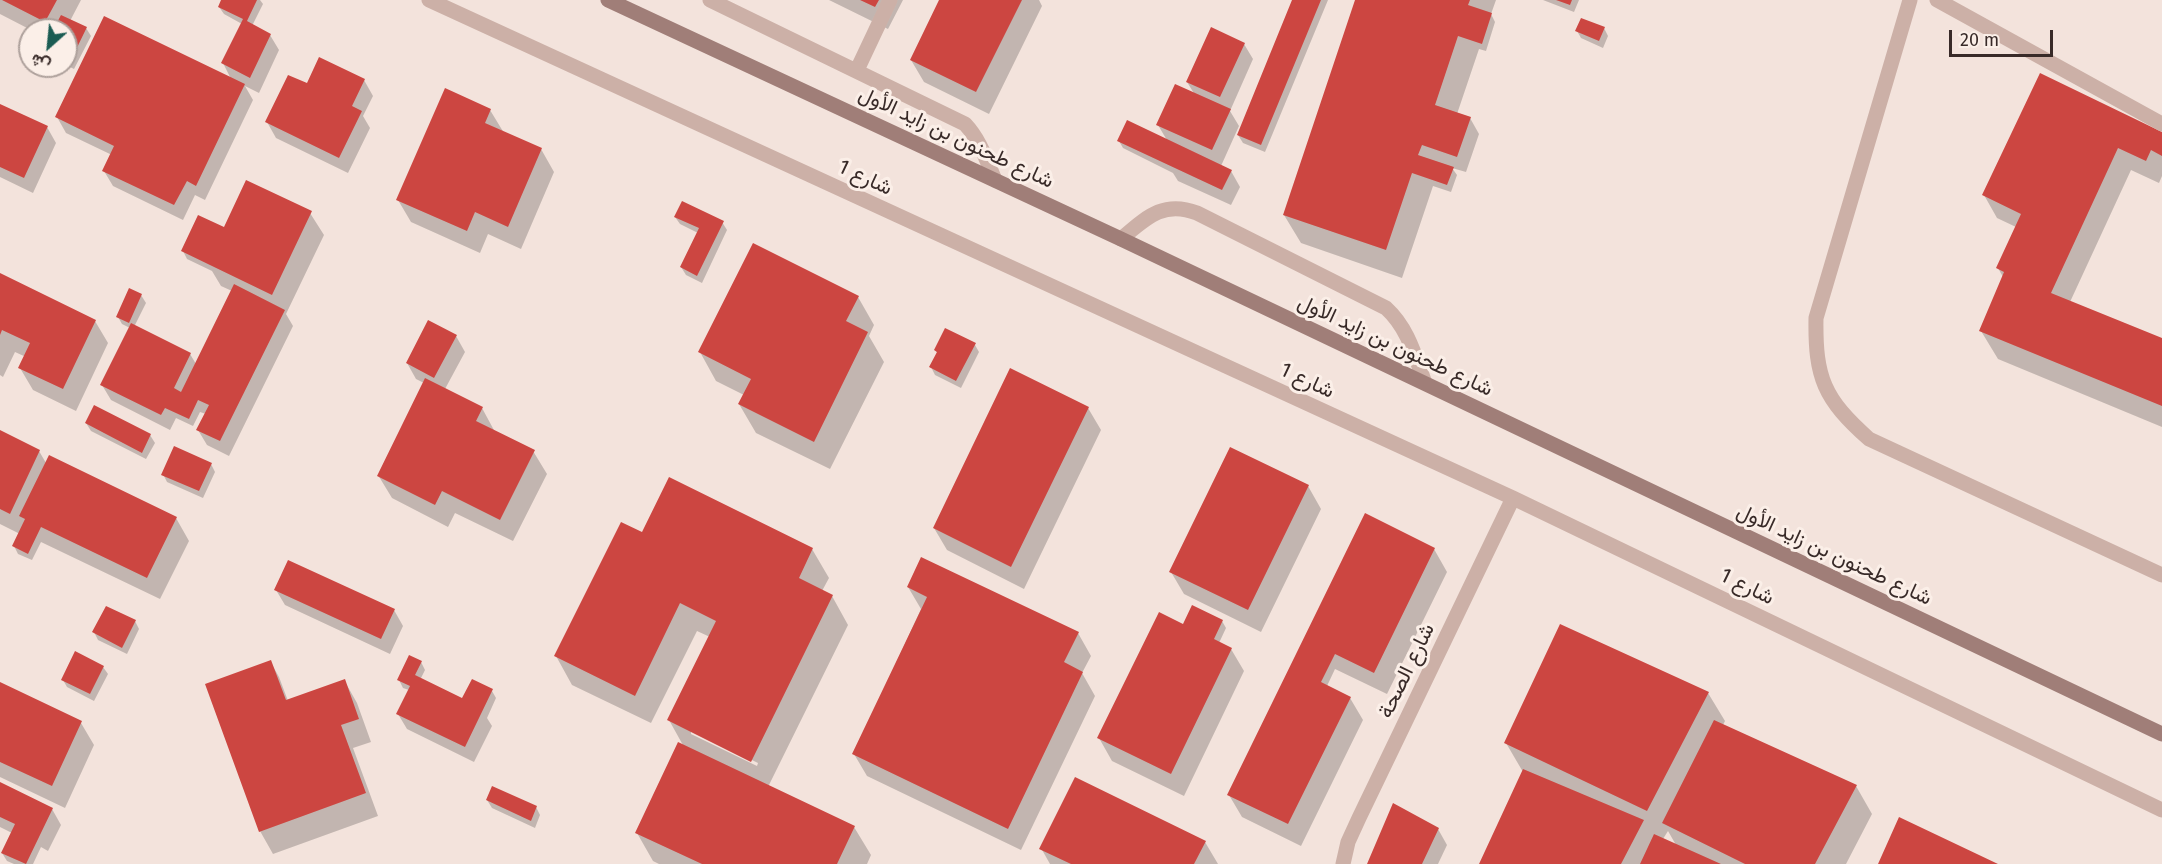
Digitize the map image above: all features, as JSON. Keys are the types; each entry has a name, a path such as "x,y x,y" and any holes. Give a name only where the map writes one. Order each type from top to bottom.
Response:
{"street":[{"name":"شارع 1","path":"429,0 1513,498 2162,810"},
{"name":"شارع طحنون بن زايد الأول","path":"608,0 1121,239 2162,734"},
{"path":"710,0 964,124 982,146 995,180"},
{"path":"857,70 890,0"},
{"path":"1910,0 1816,318 1815,352 1824,386 1843,416 1869,439 2162,575"},
{"path":"1937,0 2162,124"},
{"path":"1121,239 1146,218 1159,211 1174,208 1197,213 1386,308 1405,329 1425,383"},
{"name":"شارع الصحة","path":"1343,864 1348,842 1359,818 1513,498"}],"building":[{"path":"2,0 57,0 47,18 37,18"},
{"path":"221,0 257,0 247,21 271,34 250,78 221,63 243,19 218,7"},
{"path":"860,0 879,0 875,7"},
{"path":"939,0 1022,0 976,92 910,60"},
{"path":"1292,0 1321,0 1261,145 1237,135"},
{"path":"1355,0 1470,0 1468,5 1492,13 1482,44 1458,36 1435,105 1471,117 1457,157 1422,145 1418,155 1454,167 1447,185 1412,173 1386,250 1283,215"},
{"path":"1556,0 1572,0 1570,5"},
{"path":"104,16 245,84 196,186 187,181 174,205 102,171 114,146 55,117 74,78 78,78 78,70"},
{"path":"1581,18 1605,27 1599,41 1575,31"},
{"path":"78,23 87,27 78,46"},
{"path":"1211,27 1245,43 1220,97 1186,82"},
{"path":"319,57 365,79 352,106 362,111 339,158 265,122 288,75 307,83"},
{"path":"2040,73 2162,132 2162,156 2151,150 2146,161 2118,148 2051,293 2162,338 2162,406 1979,331 2004,272 1996,268 2021,214 1982,195"},
{"path":"1175,84 1231,109 1212,150 1156,125"},
{"path":"445,88 491,109 485,123 542,148 508,227 475,212 467,231 396,200"},
{"path":"0,104 48,126 24,178 0,167"},
{"path":"1127,120 1232,170 1222,190 1117,141"},
{"path":"246,180 312,211 272,295 181,251 198,215 224,227"},
{"path":"682,201 724,221 697,276 680,267 699,228 674,217"},
{"path":"753,243 859,296 846,321 868,332 814,442 738,404 751,379 698,352"},
{"path":"0,273 96,320 63,389 18,368 30,343 2,330 0,335"},
{"path":"234,284 285,310 220,441 196,430 209,405 198,400 189,419 165,408 161,415 100,385 131,323 191,353 174,388 181,392"},
{"path":"129,288 142,294 129,323 116,317"},
{"path":"428,320 457,335 434,378 406,363"},
{"path":"945,328 976,343 956,381 929,367 937,352 934,350"},
{"path":"1010,368 1089,407 1011,567 933,528"},
{"path":"425,378 483,407 476,421 535,450 500,520 442,491 435,505 377,476"},
{"path":"94,405 151,434 142,453 85,423"},
{"path":"0,430 40,450 10,514 0,509"},
{"path":"174,446 212,463 199,491 161,475"},
{"path":"1230,447 1309,485 1248,610 1169,572"},
{"path":"49,455 177,517 147,578 41,527 28,554 12,546 25,519 19,516"},
{"path":"669,477 813,548 799,578 833,595 751,762 667,720 716,621 680,603 635,696 554,656 621,522 642,532"},
{"path":"1365,513 1435,548 1374,673 1335,654 1321,682 1351,697 1288,824 1227,795"},
{"path":"921,557 1079,632 1064,662 1083,672 1008,829 852,754 927,597 907,587"},
{"path":"288,560 395,609 381,639 274,590"},
{"path":"1192,605 1223,620 1214,639 1232,648 1171,774 1097,738 1159,612 1183,624"},
{"path":"106,606 136,620 122,648 92,632"},
{"path":"1560,624 1709,692 1647,811 1504,743"},
{"path":"75,651 104,666 90,694 61,680"},
{"path":"409,655 422,661 415,675 462,698 472,679 493,689 465,747 396,714 410,686 397,680"},
{"path":"271,660 286,700 345,679 359,719 341,725 366,793 259,832 205,684"},
{"path":"0,682 82,721 52,786 0,762"},
{"path":"1714,720 1857,785 1815,864 1745,864 1662,823"},
{"path":"678,742 855,826 837,864 702,864 635,833"},
{"path":"1523,769 1644,820 1621,864 1479,864"},
{"path":"1075,777 1206,841 1194,864 1071,864 1039,849"},
{"path":"0,782 53,808 26,864 1,853 15,824 0,817"},
{"path":"492,786 537,806 531,821 486,800"},
{"path":"1393,803 1439,828 1422,864 1367,864"},
{"path":"1899,817 1998,864 1878,864"},
{"path":"1654,834 1721,864 1640,864"}]}
